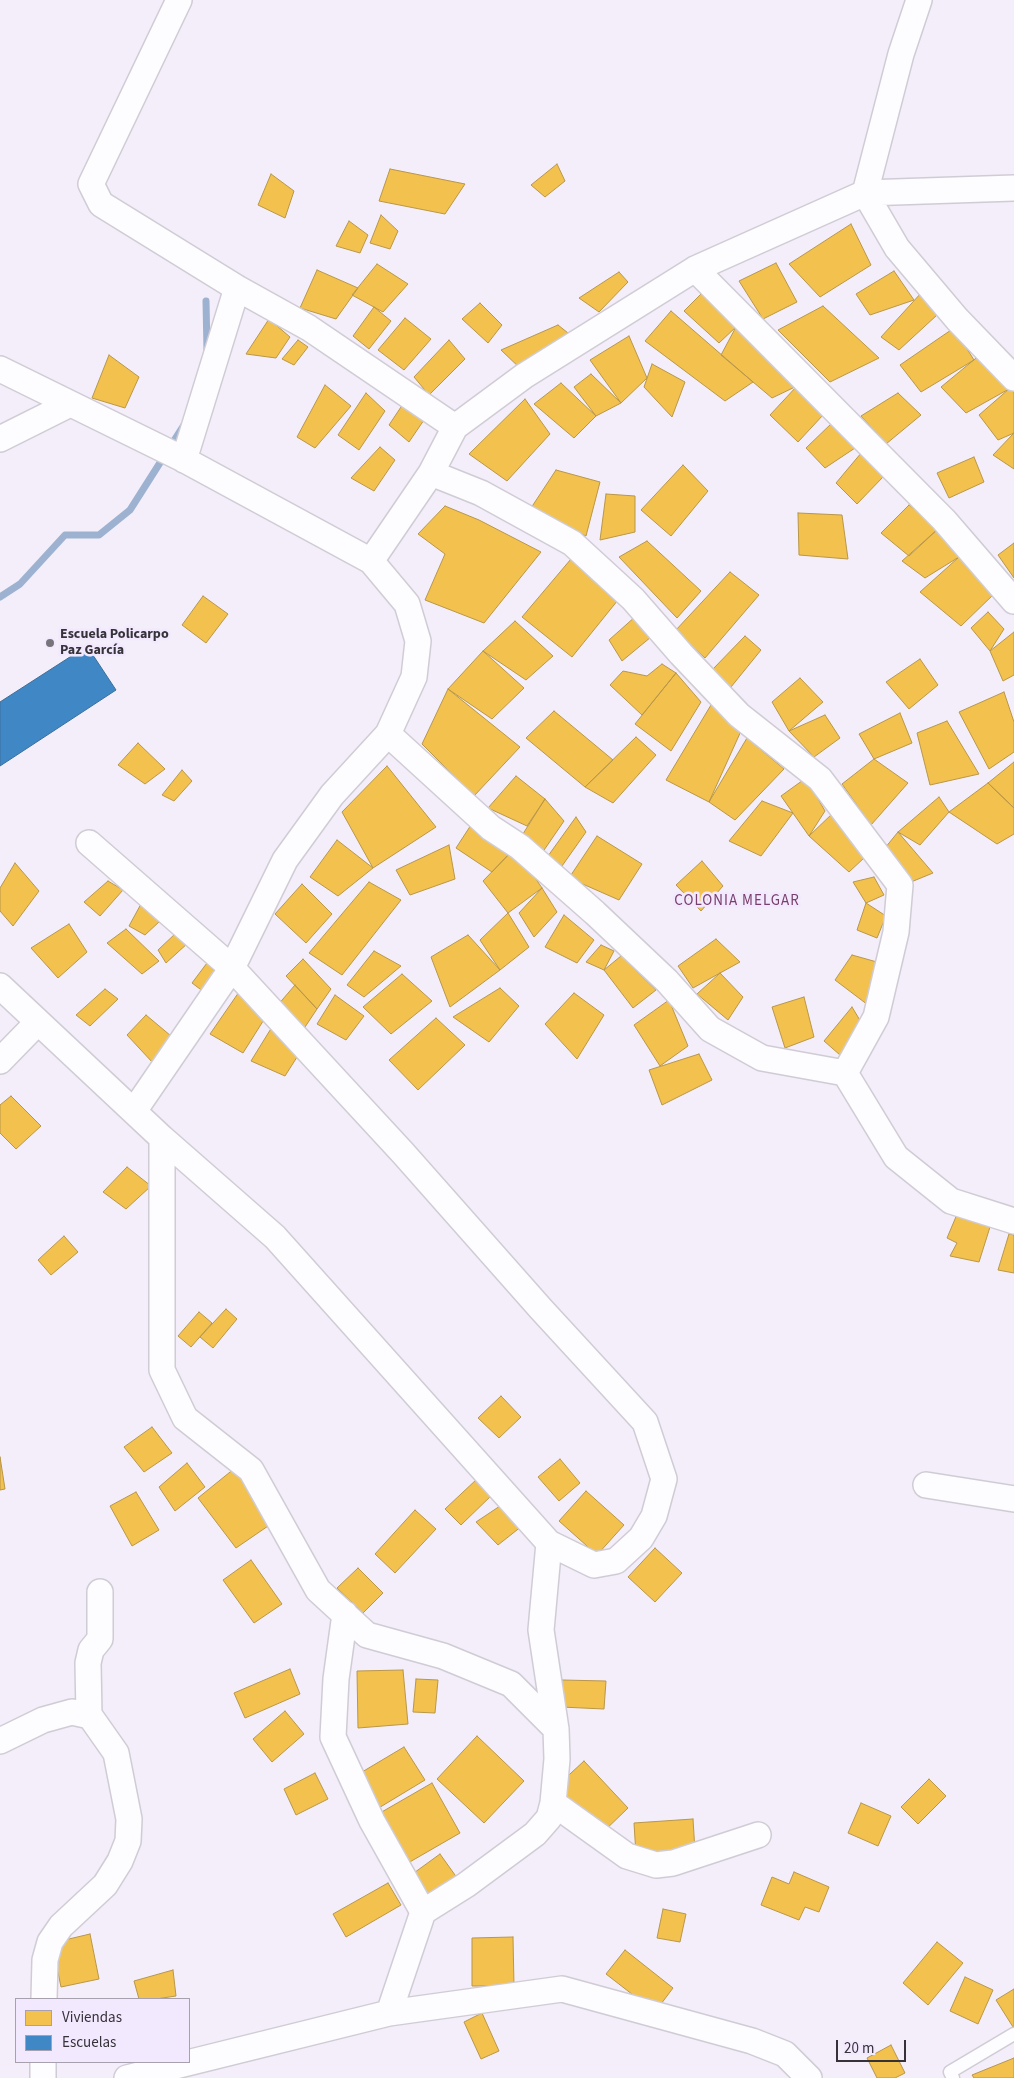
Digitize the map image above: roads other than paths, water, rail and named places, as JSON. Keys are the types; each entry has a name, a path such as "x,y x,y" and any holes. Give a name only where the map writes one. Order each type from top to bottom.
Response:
{"street":[{"path":"179,0 91,184 101,204 238,288 309,328 455,427"},
{"path":"919,0 901,54 865,193 897,248 957,319 1014,378"},
{"path":"371,561 431,473 455,427 524,376 695,269 865,193 1014,188"},
{"path":"695,269 944,520 1014,601"},
{"path":"183,459 238,288"},
{"path":"0,369 183,459 371,561 407,604 418,641 414,677 388,734 332,795 285,860 232,968 134,1111"},
{"path":"0,440 70,404"},
{"path":"431,473 481,492 572,543 633,599 681,654 740,715 820,779 900,884 896,932 876,1017 845,1073"},
{"path":"388,734 491,828 520,847 596,913 667,981 710,1029 762,1058 845,1073 896,1157 951,1201 1014,1221"},
{"path":"0,986 162,1138 275,1237 549,1543 594,1566 616,1560 641,1538 654,1516 664,1479 646,1422 542,1309 404,1153 232,968 89,843"},
{"path":"0,1062 38,1022"},
{"path":"162,1138 162,1370 184,1418 251,1470 318,1590 367,1635 443,1656 511,1684 556,1729"},
{"path":"926,1485 1014,1499"},
{"path":"389,2014 423,1912 466,1885 535,1834 548,1818 553,1803 557,1759 556,1729 541,1630 549,1543"},
{"path":"44,1998 44,1960 50,1942 61,1926 105,1884 120,1861 128,1842 129,1818 116,1754 89,1716 88,1662 91,1650 100,1639 100,1592"},
{"path":"345,1614 336,1679 333,1738 372,1820 423,1912"},
{"path":"0,1741 50,1718 72,1712 89,1716"},
{"path":"553,1803 627,1856 656,1865 673,1863 758,1835"},
{"path":"190,2062 389,2014 562,1989 752,2041 785,2054 809,2078"},
{"path":"43,2063 43,2078"},
{"path":"126,2078 188,2063"}],"lane":[{"path":"954,2078 950,2072 1014,2034"}],"waterway":[{"path":"206,301 207,351"},
{"path":"0,597 20,584 65,535 99,535 130,510 184,425"}],"place":[{"name":"Escuela Policarpo Paz García","path":"50,643"}],"district":[{"name":"COLONIA MELGAR","path":"737,902"}]}
